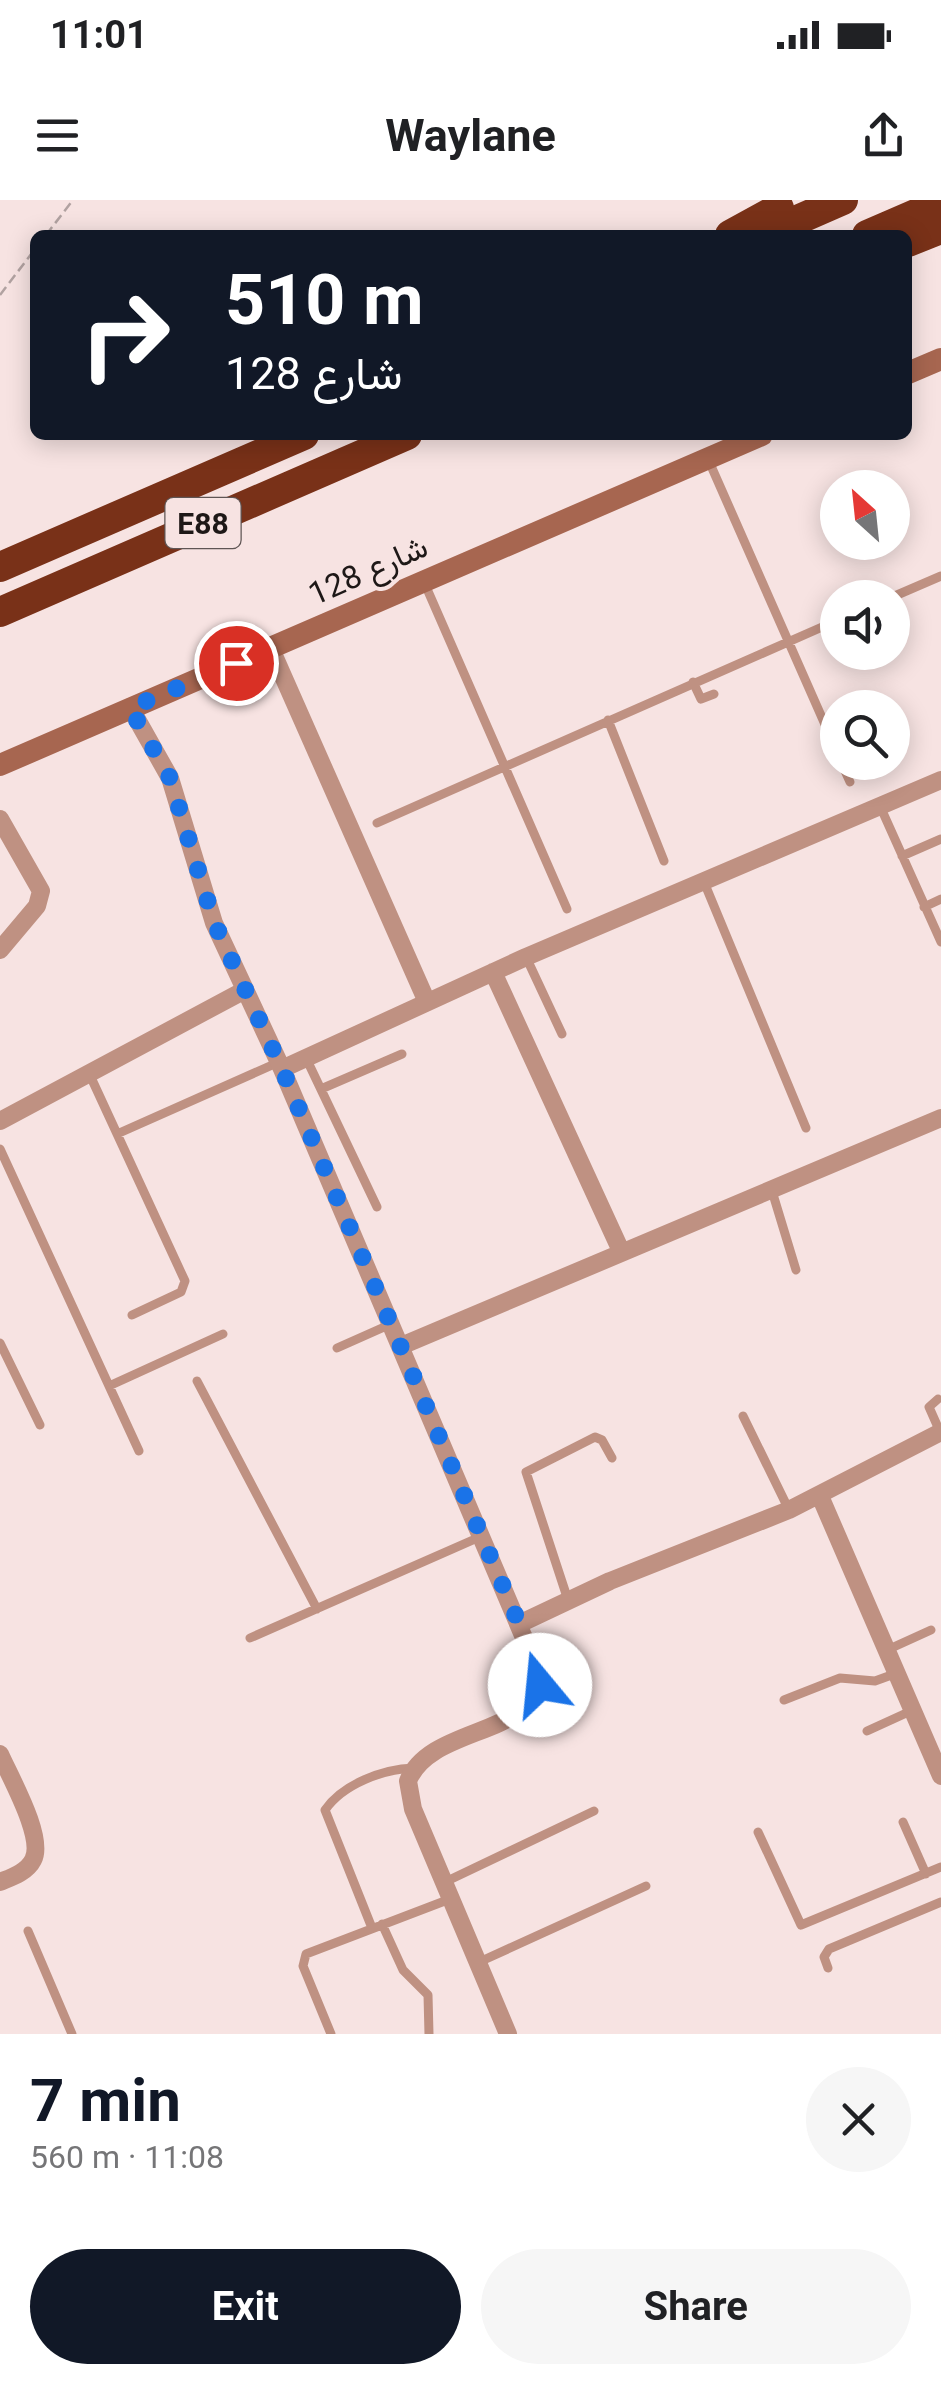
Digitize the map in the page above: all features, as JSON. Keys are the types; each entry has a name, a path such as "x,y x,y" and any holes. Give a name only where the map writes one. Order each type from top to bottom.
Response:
{"highway":[{"path":"739,230 795,200"},
{"path":"774,230 843,200"},
{"path":"879,230 941,203"},
{"path":"912,240 941,229"},
{"name":"E88","path":"0,568 293,440"},
{"name":"E88","path":"0,612 396,440"}],"street":[{"path":"912,371 941,359"},
{"name":"شارع 128","path":"0,765 750,440"},
{"path":"271,649 427,1002"},
{"path":"130,708 170,778 214,922 280,1066 539,1673 536,1697 517,1714 436,1750 414,1768 408,1796 508,2034"},
{"path":"280,1066 941,780"},
{"path":"0,819 41,891 22,927 0,950"},
{"path":"493,972 621,1251"},
{"path":"0,1121 88,1070 246,990"},
{"path":"401,1346 941,1118"},
{"path":"519,1624 820,1496 940,1432"},
{"path":"820,1496 912,1710 935,1744 941,1776"},
{"path":"0,1754 36,1840 26,1869 0,1882"}],"lane":[{"path":"708,458 820,713"},
{"path":"910,589 941,576"},
{"path":"423,580 567,909"},
{"path":"377,823 820,628"},
{"path":"693,682 700,698 714,694"},
{"path":"608,720 664,860"},
{"path":"880,806 941,942"},
{"path":"902,856 941,839"},
{"path":"703,880 806,1128"},
{"path":"924,907 941,899"},
{"path":"526,957 562,1034"},
{"path":"321,1089 402,1054"},
{"path":"306,1058 377,1207"},
{"path":"117,1134 280,1066"},
{"path":"88,1070 185,1281 181,1292 132,1315"},
{"path":"0,1149 139,1451"},
{"path":"772,1191 796,1270"},
{"path":"337,1348 391,1324"},
{"path":"109,1386 223,1334"},
{"path":"0,1343 40,1425"},
{"path":"197,1381 316,1609"},
{"path":"938,1399 930,1407 940,1432"},
{"path":"744,1416 789,1510"},
{"path":"568,1600 526,1472 595,1437 602,1440 612,1458"},
{"path":"250,1638 482,1536"},
{"path":"886,1650 930,1630"},
{"path":"784,1700 840,1678 875,1681 896,1673"},
{"path":"866,1731 912,1710"},
{"path":"414,1768 374,1776 346,1790 325,1810 377,1926 403,1970 428,1995 429,2034"},
{"path":"331,2034 303,1958 377,1926 594,1812"},
{"path":"903,1822 926,1874"},
{"path":"758,1832 801,1925 941,1867"},
{"path":"477,1962 646,1886"},
{"path":"828,1968 824,1957 829,1949 941,1902"},
{"path":"28,1931 72,2034"}],"path":[{"path":"50,230 74,200"},
{"path":"0,295 30,256"}],"route":[{"path":"236,663 130,708 170,778 202,887 228,957 282,1069 535,1661 540,1685"}]}
